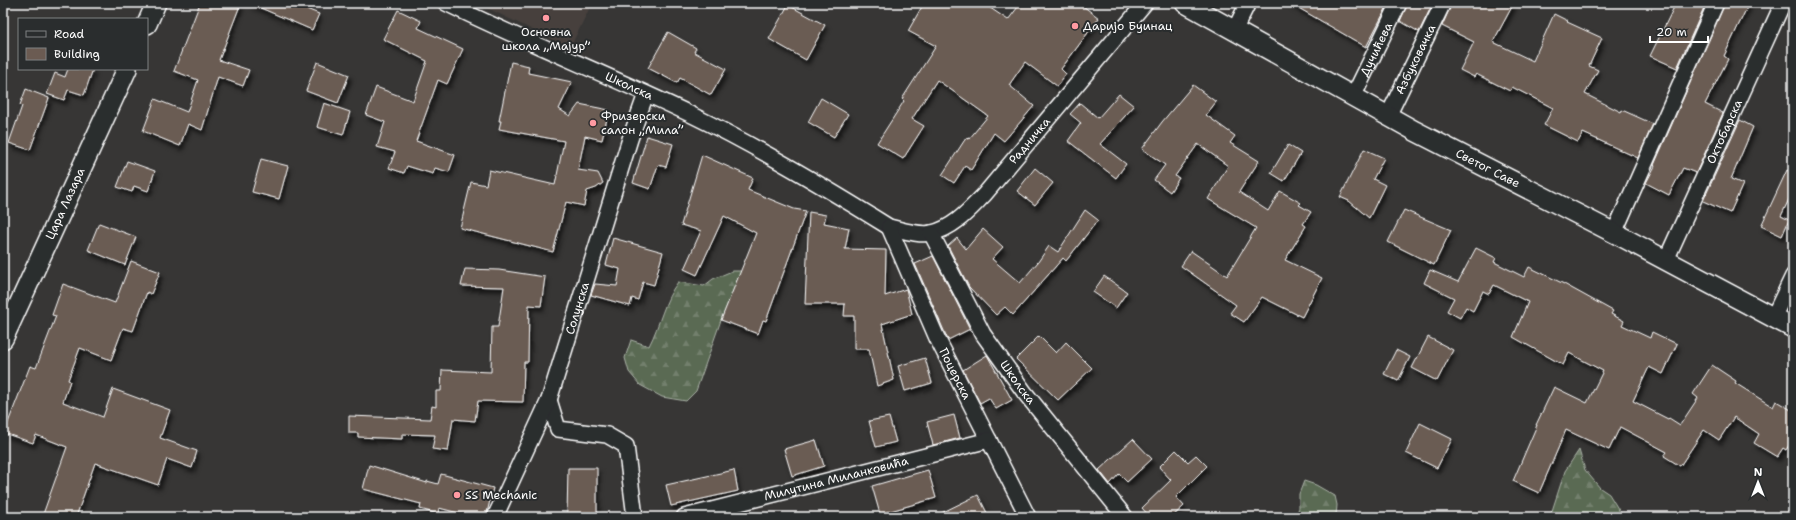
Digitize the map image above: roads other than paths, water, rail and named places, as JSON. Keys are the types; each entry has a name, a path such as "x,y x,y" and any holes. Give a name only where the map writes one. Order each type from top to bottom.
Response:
{"street":[{"path":"148,22 156,3"},
{"name":"Школска","path":"446,3 691,115 750,145 889,227"},
{"name":"Радничка","path":"889,227 910,232 931,233 957,222 984,195 1145,3"},
{"name":"Светог Саве","path":"1185,3 1388,116 1666,260 1793,328"},
{"path":"1234,31 1248,3"},
{"name":"Дучићева","path":"1353,97 1399,3"},
{"name":"Азбуковачка","path":"1388,116 1443,3"},
{"path":"1614,233 1716,3"},
{"name":"Октобарска","path":"1666,260 1783,3"},
{"name":"Цара Лазара","path":"3,339 127,70"},
{"name":"Солунска","path":"495,517 549,400 646,94"},
{"name":"Поцерска","path":"889,227 937,338 1028,517"},
{"name":"Школска","path":"931,233 983,334 1025,394 1124,517"},
{"path":"1774,318 1793,276"},
{"path":"549,400 558,429 607,435 626,446 635,517"},
{"name":"Милутина Миланковића","path":"684,517 989,440"}],"place":[{"name":"Основна школа „Мајур”","path":"546,18"},
{"name":"Даријо Буинац","path":"1075,26"},
{"name":"Фризерски салон „Мила”","path":"593,123"},
{"name":"SS Mechanic","path":"457,495"}]}
